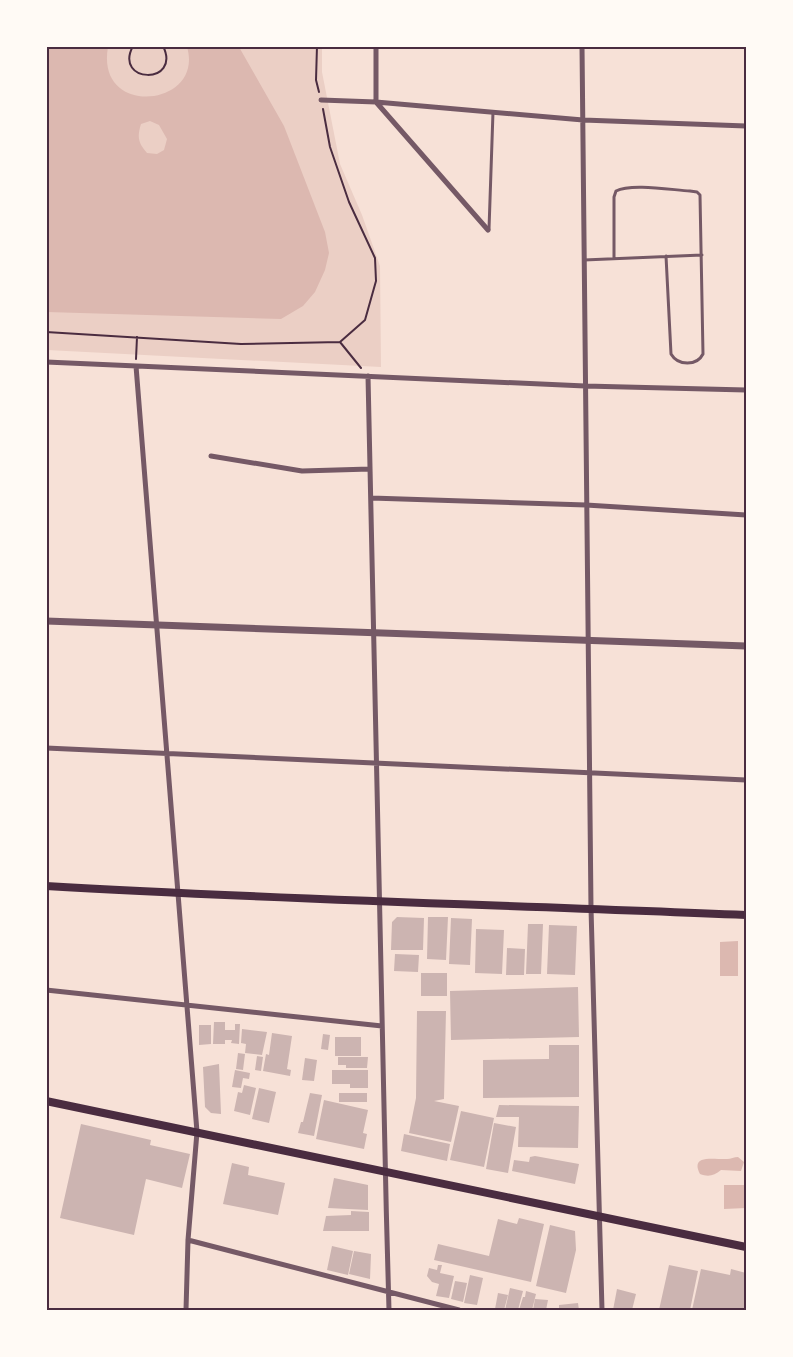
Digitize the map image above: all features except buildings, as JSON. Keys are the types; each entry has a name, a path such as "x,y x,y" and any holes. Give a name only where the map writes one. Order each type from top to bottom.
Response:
{"main road":[{"path":"46,886 178,894 747,915"},
{"path":"46,1101 747,1247"}],"street":[{"path":"376,46 376,102 488,230"},
{"path":"582,46 591,908 602,1311"},
{"path":"321,100 376,102 583,120 747,126"},
{"path":"46,362 585,386 747,390"},
{"path":"136,366 196,1132 188,1240 186,1311"},
{"path":"368,376 389,1311"},
{"path":"211,456 292,470 370,469"},
{"path":"371,498 586,505 747,515"},
{"path":"46,621 747,645"},
{"path":"46,748 376,765 747,780"},
{"path":"46,990 381,1026"},
{"path":"188,1240 459,1311"}],"lane":[{"path":"488,230 493,112"},
{"path":"614,258 615,191 620,188 697,192 700,195 703,354 695,362 674,360 671,354 666,256"},
{"path":"584,260 702,255"}],"path":[{"path":"133,46 129,55 132,67 142,75 148,76 154,75 164,67 167,55 164,47 169,46"},
{"path":"46,332 249,344 340,342 365,320 376,281 375,258 349,202 330,147 316,80 317,46"},
{"path":"136,366 137,338"},
{"path":"340,342 368,376"}],"shaded area":[{"path":"47,46 108,47 108,70 117,86 132,94 149,96 166,92 180,82 188,67 187,47 239,47 284,126 325,232 329,253 325,270 315,292 303,306 281,319 47,312","holes":["150,121 159,125 167,139 164,150 157,154 147,153 139,140 141,124"]},
{"path":"47,47 322,47 322,72 340,164 362,215 380,266 381,367 47,350"},
{"path":"738,941 738,976 720,976 720,942"},
{"path":"738,1157 744,1162 741,1171 721,1170 713,1175 700,1174 698,1163 701,1160"},
{"path":"724,1185 746,1185 746,1208 724,1209"}]}
